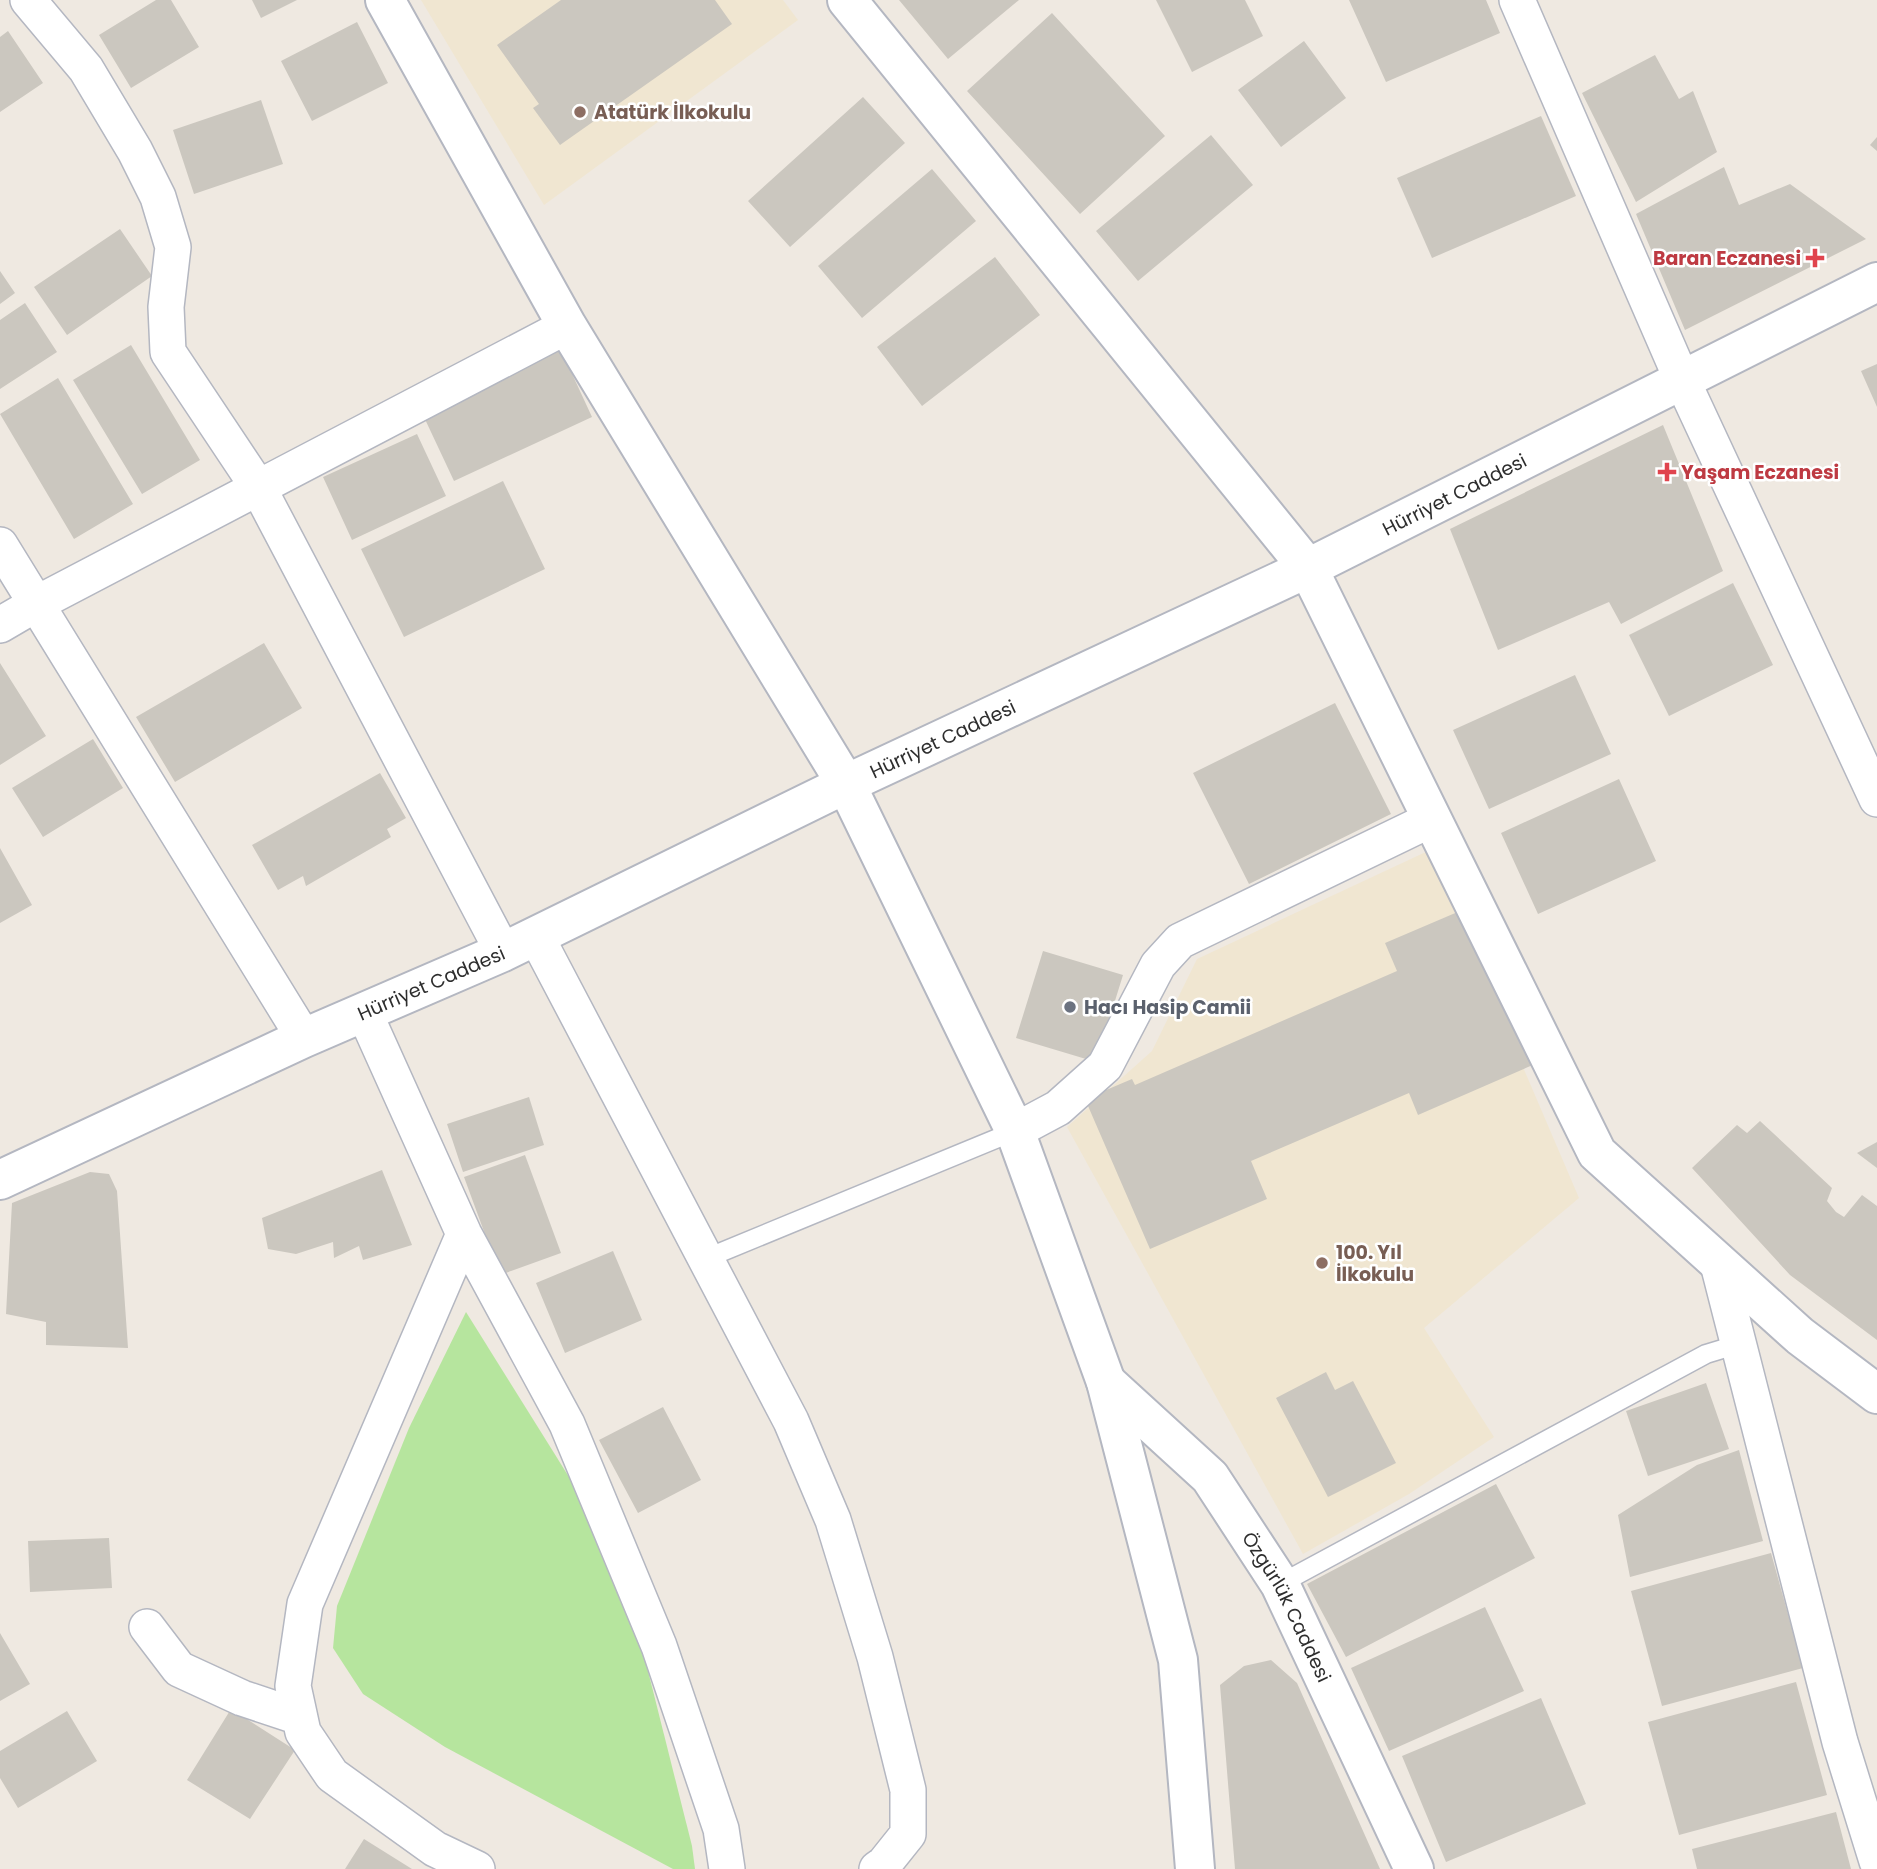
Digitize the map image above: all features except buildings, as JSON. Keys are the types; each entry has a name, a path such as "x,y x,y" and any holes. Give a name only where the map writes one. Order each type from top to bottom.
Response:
{"street":[{"path":"28,0 86,69 135,151 158,197 173,247 166,307 168,352 258,487 519,944 706,1258 791,1421 833,1520 875,1657 908,1790 908,1834 877,1869"},
{"path":"385,0 567,326 846,784 1015,1131 1106,1382 1178,1660 1195,1869"},
{"path":"847,0 1308,568 1597,1153 1800,1336 1877,1394"},
{"path":"1517,0 1682,380 1877,799"},
{"name":"Hürriyet Caddesi","path":"0,1180 304,1038 519,944 846,784 1308,568 1877,282"},
{"path":"0,625 567,326"},
{"path":"0,545 304,1038"},
{"path":"1015,1131 1058,1108 1105,1066 1158,964 1180,941 1432,819"},
{"path":"364,1012 464,1234 567,1424 659,1646 721,1829 727,1869"},
{"path":"464,1234 306,1604 293,1686 303,1732 332,1775 435,1849 477,1869"},
{"path":"1717,1260 1840,1742 1877,1861"},
{"name":"Özgürlük Caddesi","path":"1106,1382 1210,1477 1280,1584 1414,1869"},
{"path":"147,1627 179,1669 242,1698 299,1717"}],"lane":[{"path":"706,1258 1015,1131"},
{"path":"1280,1584 1706,1354 1739,1344"}],"shaded area":[{"name":"Atatürk İlkokulu","path":"421,0 783,0 798,20 544,205"},
{"name":"100. Yıl İlkokulu","path":"1430,850 1579,1198 1424,1328 1494,1437 1409,1494 1303,1554 1067,1127 1152,1051 1197,959"}],"green space":[{"path":"466,1312 584,1501 646,1663 692,1846 695,1869 673,1869 445,1747 363,1694 333,1648 337,1606 409,1428"}],"place":[{"name":"Atatürk İlkokulu","path":"580,112"},
{"name":"Baran Eczanesi","path":"1815,258"},
{"name":"Yaşam Eczanesi","path":"1667,472"},
{"name":"Hacı Hasip Camii","path":"1070,1007"},
{"name":"100. Yıl İlkokulu","path":"1322,1263"}]}
